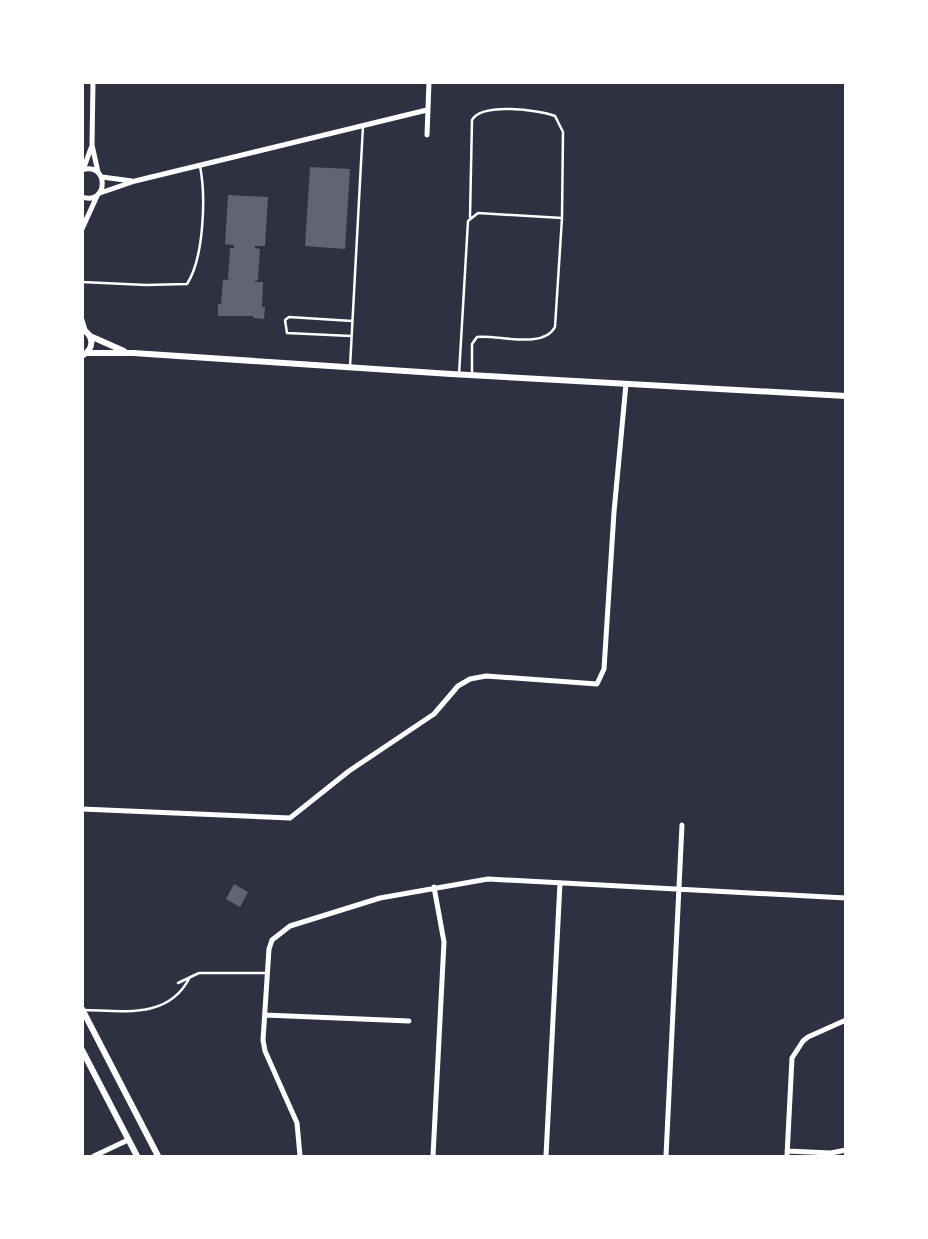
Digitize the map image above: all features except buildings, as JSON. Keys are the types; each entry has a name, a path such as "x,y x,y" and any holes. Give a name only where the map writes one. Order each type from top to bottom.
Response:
{"street":[{"path":"82,229 104,186 92,145 93,82"},
{"path":"427,135 429,82"},
{"path":"82,197 90,198 135,182 427,110"},
{"path":"92,145 83,170 89,169 100,174 135,182"},
{"path":"82,320 84,330 90,336 127,353"},
{"path":"85,355 92,345 90,336"},
{"path":"85,355 127,353 459,375 846,396"},
{"path":"82,809 290,818 349,771 431,717 458,686 470,678 486,676 597,684 604,669 614,512 626,384"},
{"path":"666,1156 682,825"},
{"path":"300,1156 297,1123 265,1051 268,949 272,940 290,926 370,900 434,887 488,880 846,898"},
{"path":"546,1156 560,883"},
{"path":"432,1156 444,942 434,887"},
{"path":"83,1010 158,1156"},
{"path":"265,1015 409,1020"},
{"path":"846,1020 808,1037 799,1046 792,1058 787,1154 831,1153 846,1150"},
{"path":"82,1050 137,1156"},
{"path":"94,1156 128,1140"}],"lane":[{"path":"459,375 468,220 470,217 472,120 481,111 498,109 544,113 558,119 563,132 562,218 556,323 553,330 537,338 520,340 477,337 473,341 472,375"},
{"path":"350,368 363,126"},
{"path":"82,282 146,285 187,284 199,259 202,192 200,166"},
{"path":"470,217 478,213 562,218"},
{"path":"351,336 287,333 285,320 289,317 352,321"},
{"path":"178,983 199,973 266,973"},
{"path":"83,1010 138,1011 158,1008 178,995 190,977"}]}
